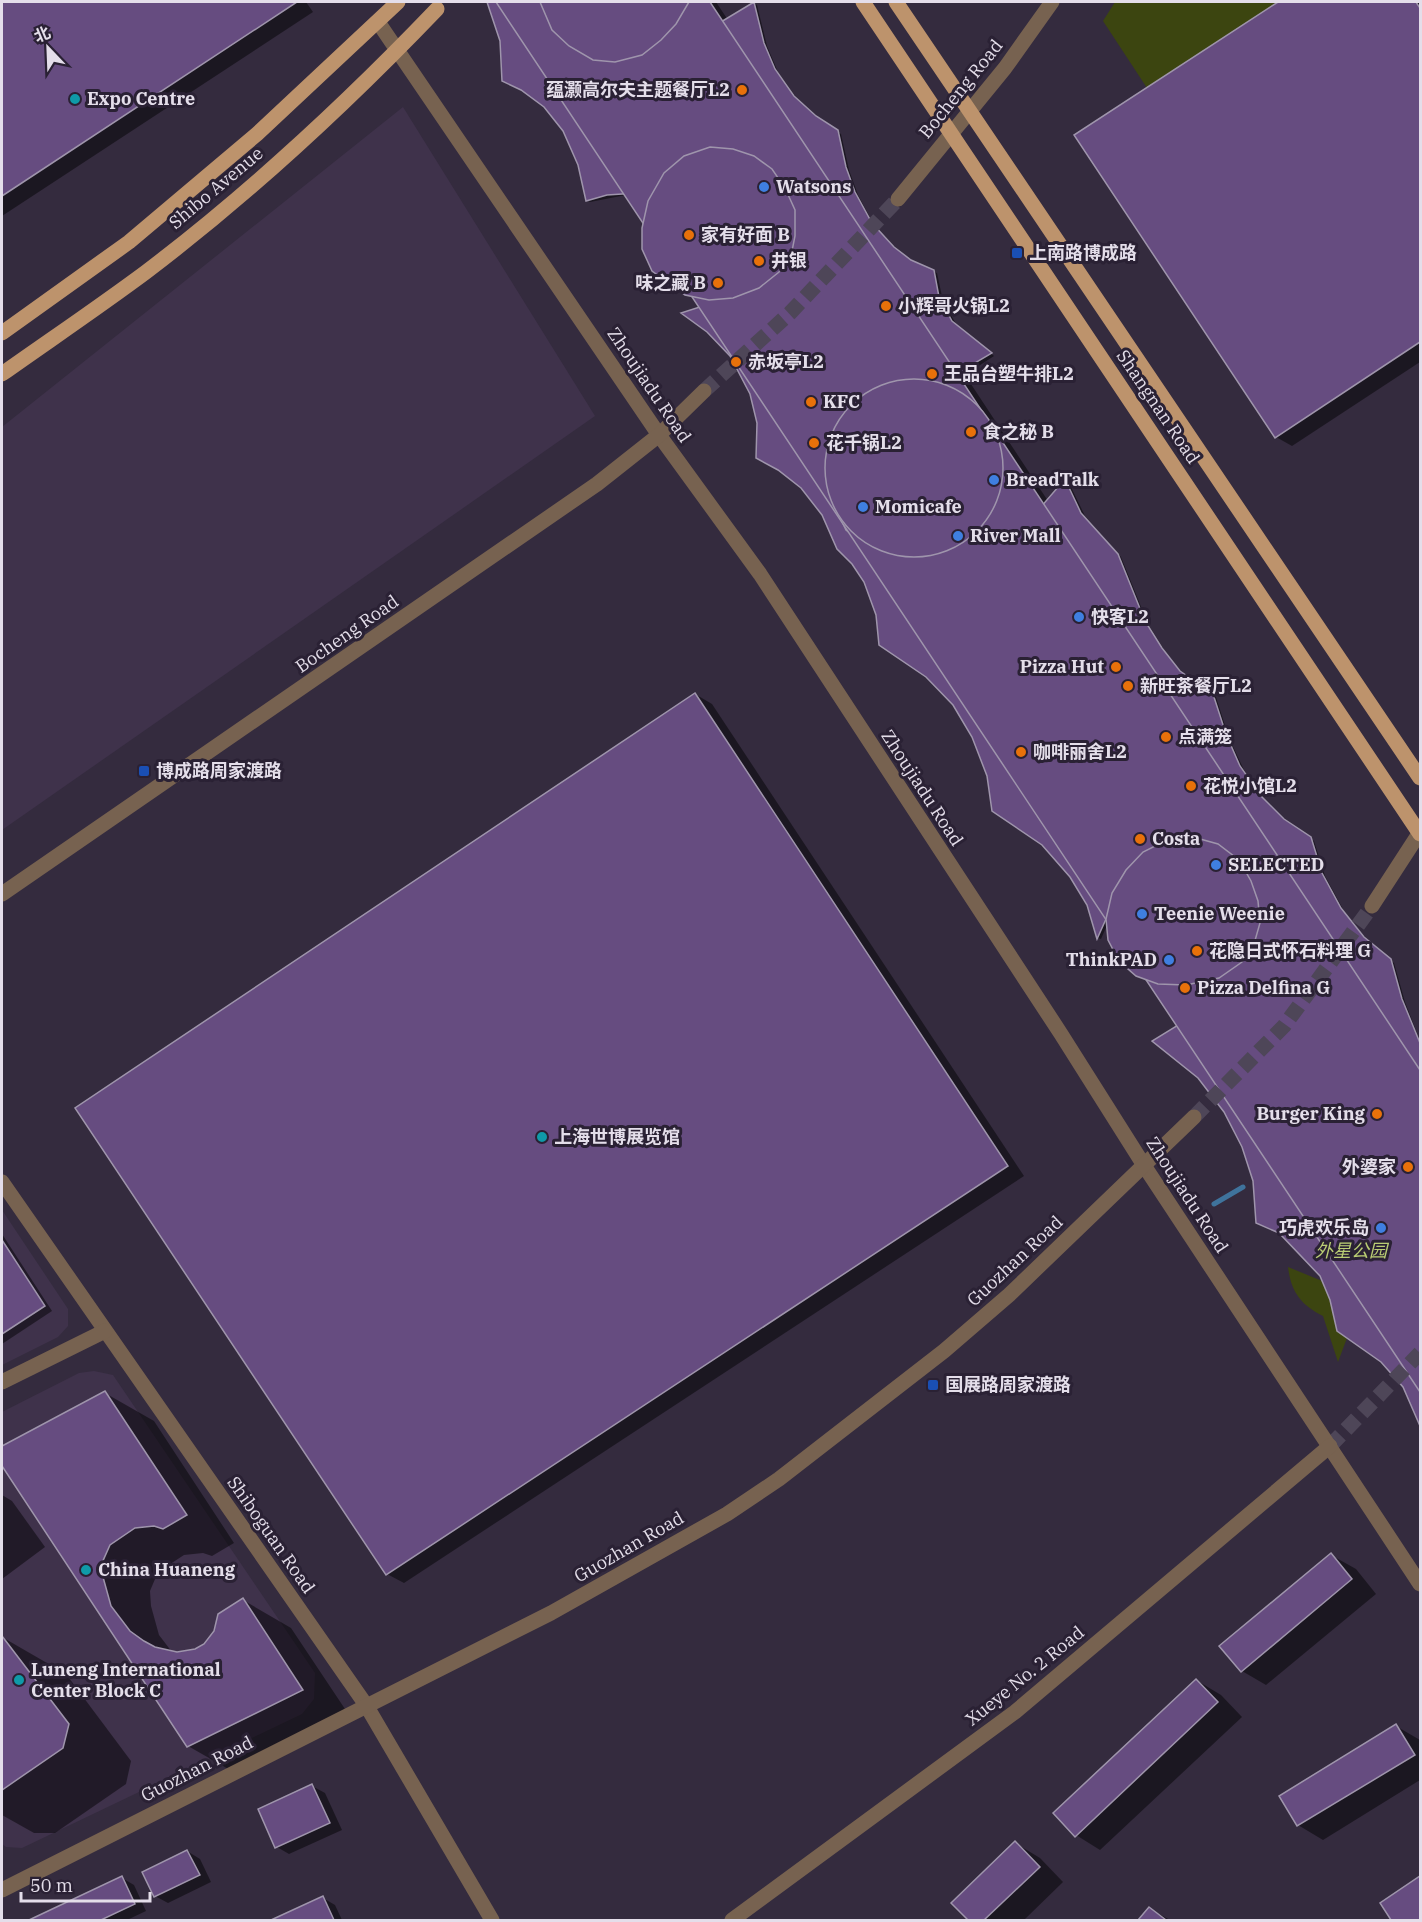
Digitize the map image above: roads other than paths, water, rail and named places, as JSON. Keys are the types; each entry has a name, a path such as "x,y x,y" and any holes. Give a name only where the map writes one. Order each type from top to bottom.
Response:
{"main road":[{"name":"Shibo Avenue","path":"2,333 129,242 256,134 398,2"},
{"name":"Shangnan Road","path":"863,2 1420,833"},
{"name":"Shangnan Road","path":"896,2 1420,778"},
{"name":"Shibo Avenue","path":"2,374 147,271 278,163 397,50 436,9"}],"street":[{"name":"Bocheng Road","path":"898,199 970,111 1052,2"},
{"name":"Zhoujiadu Road","path":"378,22 659,435 760,574 1061,1034 1145,1167 1420,1584"},
{"name":"Bocheng Road","path":"2,894 597,484 659,435 704,391"},
{"path":"1372,906 1420,833"},
{"name":"Guozhan Road","path":"3,1887 560,1609 727,1514 779,1479 944,1351 1009,1295 1145,1167 1194,1117"},
{"name":"Shiboguan Road","path":"2,1182 366,1705 492,1920"},
{"path":"2,1382 105,1331"},
{"name":"Xueye No. 2 Road","path":"732,1920 1016,1712 1330,1446"}],"waterway":[{"path":"1214,1204 1243,1187"}],"tunnel":[{"path":"704,391 790,313 898,199"},
{"path":"1194,1117 1284,1026 1372,906"},
{"path":"1330,1446 1420,1353"}],"place":[{"name":"蕴灏高尔夫主题餐厅L2","path":"742,90"},
{"name":"Expo Centre","path":"75,99"},
{"name":"Watsons","path":"764,187"},
{"name":"家有好面 B","path":"689,235"},
{"name":"上南路博成路","path":"1017,253"},
{"name":"井银","path":"759,261"},
{"name":"味之藏 B","path":"718,283"},
{"name":"小辉哥火锅L2","path":"886,306"},
{"name":"赤坂亭L2","path":"736,362"},
{"name":"王品台塑牛排L2","path":"932,374"},
{"name":"KFC","path":"811,402"},
{"name":"食之秘 B","path":"971,432"},
{"name":"花千锅L2","path":"814,443"},
{"name":"BreadTalk","path":"994,480"},
{"name":"Momicafe","path":"863,507"},
{"name":"River Mall","path":"958,536"},
{"name":"快客L2","path":"1079,617"},
{"name":"Pizza Hut","path":"1116,667"},
{"name":"新旺茶餐厅L2","path":"1128,686"},
{"name":"点满笼","path":"1166,737"},
{"name":"咖啡丽舍L2","path":"1021,752"},
{"name":"博成路周家渡路","path":"144,771"},
{"name":"花悦小馆L2","path":"1191,786"},
{"name":"Costa","path":"1140,839"},
{"name":"SELECTED","path":"1216,865"},
{"name":"Teenie Weenie","path":"1142,914"},
{"name":"花隐日式怀石料理 G","path":"1197,951"},
{"name":"ThinkPAD","path":"1169,960"},
{"name":"Pizza Delfina G","path":"1185,988"},
{"name":"Burger King","path":"1377,1114"},
{"name":"上海世博展览馆","path":"542,1137"},
{"name":"外婆家","path":"1408,1167"},
{"name":"巧虎欢乐岛","path":"1381,1228"},
{"name":"国展路周家渡路","path":"933,1385"},
{"name":"China Huaneng","path":"86,1570"},
{"name":"Luneng International Center Block C","path":"19,1680"}],"park label":[{"name":"外星公园","path":"1351,1251"}]}
